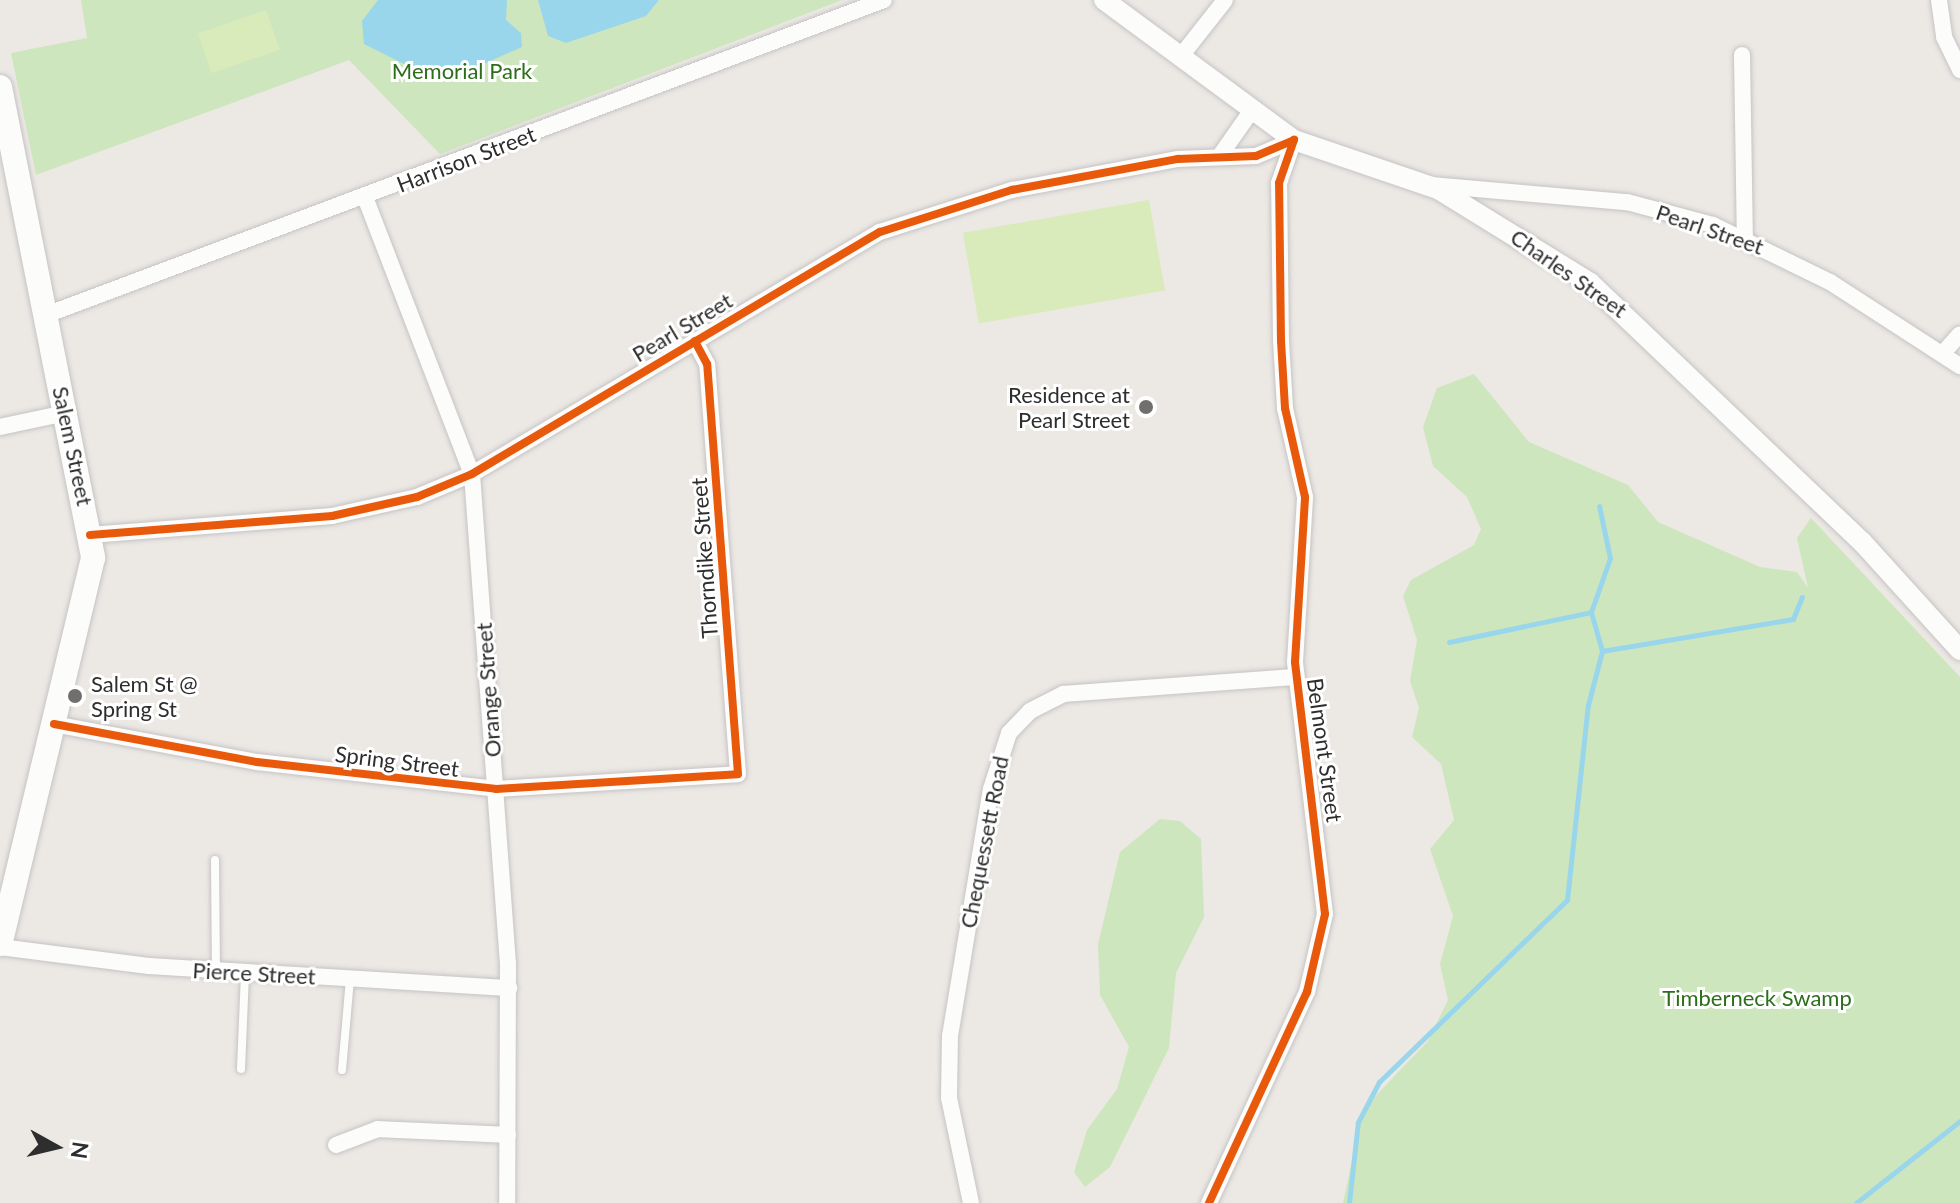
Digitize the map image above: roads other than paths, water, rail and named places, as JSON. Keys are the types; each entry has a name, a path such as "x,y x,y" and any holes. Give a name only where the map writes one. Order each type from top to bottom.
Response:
{"main road":[{"name":"Salem Street","path":"0,87 90,535 89,595 6,891 0,946"}],"street":[{"name":"Harrison Street","path":"46,315 884,0"},
{"name":"Charles Street","path":"1104,0 1294,140 1429,184 1616,303 1862,542 1960,650"},
{"path":"1181,56 1225,0"},
{"path":"1939,0 1944,37 1960,70"},
{"path":"1742,55 1745,237"},
{"path":"1219,157 1252,110"},
{"name":"Pearl Street","path":"90,535 360,512 472,474 892,227 1012,190 1219,157 1256,156 1294,140"},
{"name":"Belmont Street","path":"1209,1203 1322,945 1325,875 1296,677 1305,497 1285,408 1279,265 1279,183 1294,140"},
{"name":"Pearl Street","path":"1429,184 1627,202 1745,237 1943,353 1960,366"},
{"name":"Orange Street","path":"365,197 472,474 509,988 507,1203"},
{"path":"1943,353 1960,334"},
{"name":"Thorndike Street","path":"695,341 707,364 738,774"},
{"path":"0,427 66,413"},
{"name":"Chequessett Road","path":"971,1203 949,1098 950,1036 993,778 1009,733 1030,711 1064,694 1296,677"},
{"name":"Spring Street","path":"54,724 257,762 496,789 738,774"},
{"name":"Pierce Street","path":"0,946 216,971 509,988"},
{"path":"336,1145 378,1129 508,1135"}],"lane":[{"path":"215,860 216,971"},
{"path":"241,1069 245,972"},
{"path":"342,1070 350,978"}],"water":[{"path":"378,0 507,0 506,20 521,33 522,47 454,77 424,74 364,44 362,21"},
{"path":"538,0 659,0 646,16 566,43 548,36"}],"waterway":[{"path":"1591,612 1610,558 1599,506"},
{"path":"1349,1203 1358,1122 1379,1082 1567,900 1588,705 1602,651 1793,619 1802,597"},
{"path":"1449,642 1591,612 1602,651"},
{"path":"1856,1203 1960,1121"}],"place":[{"name":"Residence at Pearl Street","path":"1146,407"},
{"name":"Salem St @ Spring St","path":"75,696"}],"park label":[{"name":"Memorial Park","path":"462,71"},
{"name":"Timberneck Swamp","path":"1757,998"}]}
